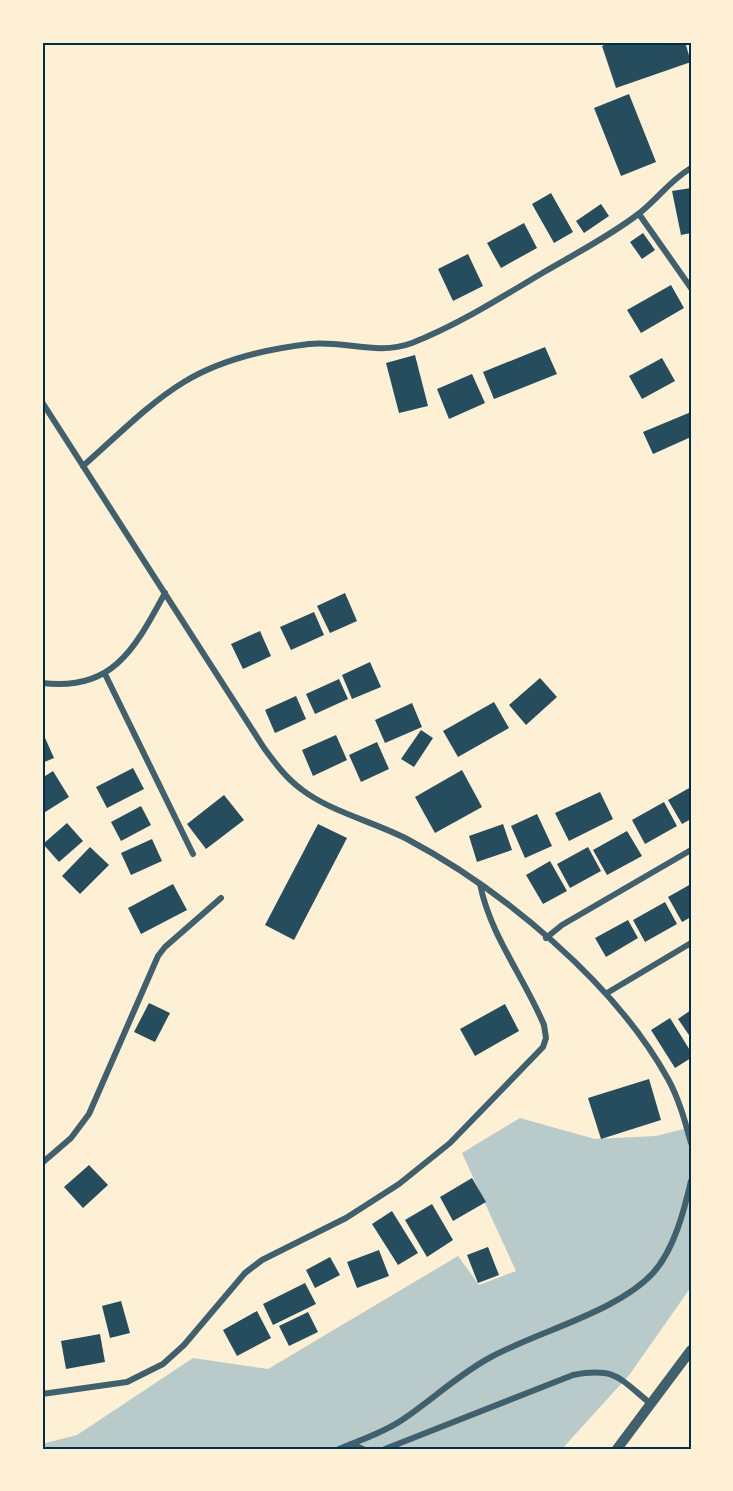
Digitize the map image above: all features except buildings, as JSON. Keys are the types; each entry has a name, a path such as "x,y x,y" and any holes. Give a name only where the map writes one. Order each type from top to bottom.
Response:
{"street":[{"path":"83,466 169,393 198,374 253,355 312,344 370,349 410,344 500,298 639,214 673,178 691,168"},
{"path":"639,214 691,288"},
{"path":"42,402 264,748 287,777 310,795 408,839 480,883 607,993 647,1046 669,1080 681,1108 691,1143"},
{"path":"42,683 70,684 105,674 129,653 165,593"},
{"path":"105,674 193,854"},
{"path":"546,938 562,925 691,850"},
{"path":"42,1394 127,1382 163,1364 184,1346 245,1273 262,1260 346,1218 399,1184 450,1143 543,1047 546,1038 544,1025 492,923 484,905 480,883"},
{"path":"42,1163 71,1138 89,1114 158,956 165,947 221,898"},
{"path":"607,993 691,944"},
{"path":"339,1449 400,1421 483,1361 519,1342 615,1301 634,1289 653,1273 667,1253 691,1181"},
{"path":"616,1449 691,1350"},
{"path":"385,1449 573,1375 593,1371 614,1374 651,1404"},
{"path":"351,1444 363,1449"}],"shaded area":[{"path":"520,1118 595,1139 656,1136 691,1127 691,1287 630,1374 562,1449 42,1449 42,1444 77,1435 193,1358 268,1369 458,1256 479,1285 516,1271 462,1153"}]}
